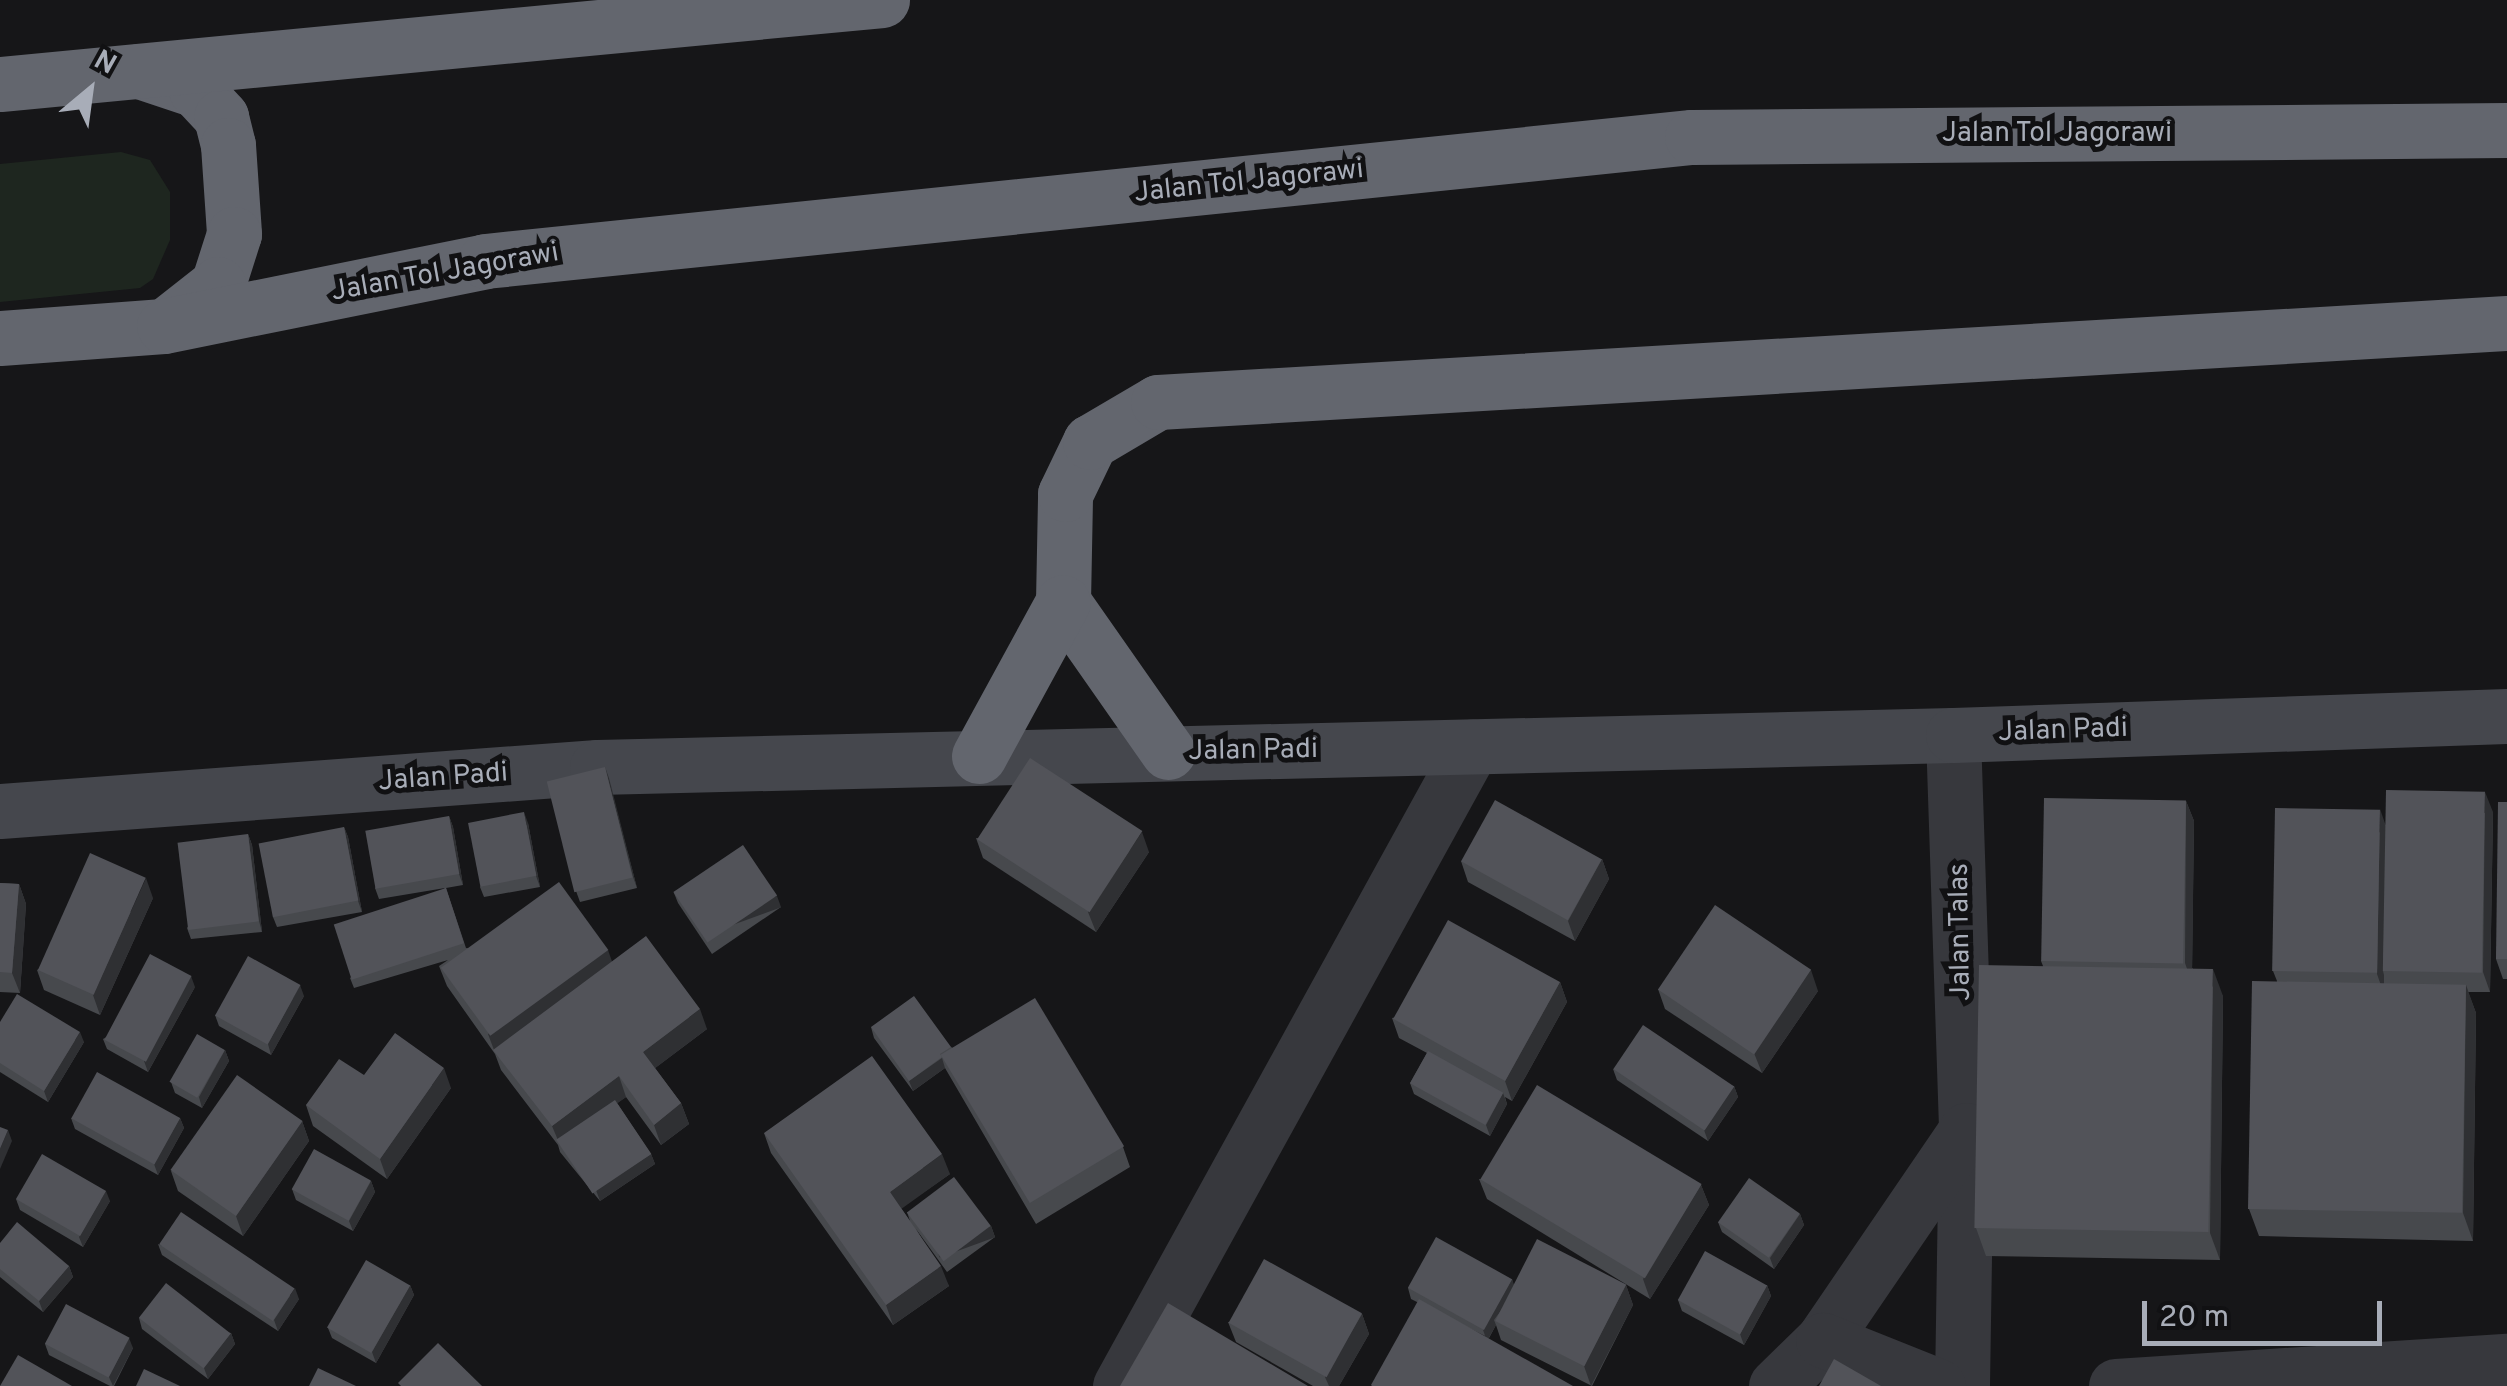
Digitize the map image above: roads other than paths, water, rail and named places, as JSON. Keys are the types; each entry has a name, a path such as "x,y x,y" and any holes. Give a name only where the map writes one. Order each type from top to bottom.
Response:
{"highway":[{"path":"0,84 882,0"},
{"path":"136,70 196,90 221,117 228,146 234,234 218,284 164,326"},
{"name":"Jalan Tol Jagorawi","path":"0,338 164,326 485,261 1692,137 2507,130"},
{"path":"979,756 1063,602 1065,494 1090,442 1158,402 2507,324"},
{"path":"1063,602 1168,752"}],"street":[{"name":"Jalan Padi","path":"0,811 597,767 1952,735 2507,716"},
{"name":"Jalan Talas","path":"1952,735 1966,1130 1962,1386"},
{"path":"1120,1386 1472,747"},
{"path":"1776,1386 1822,1340 1966,1130"},
{"path":"1822,1340 1938,1386"},
{"path":"2116,1386 2507,1361"}]}
